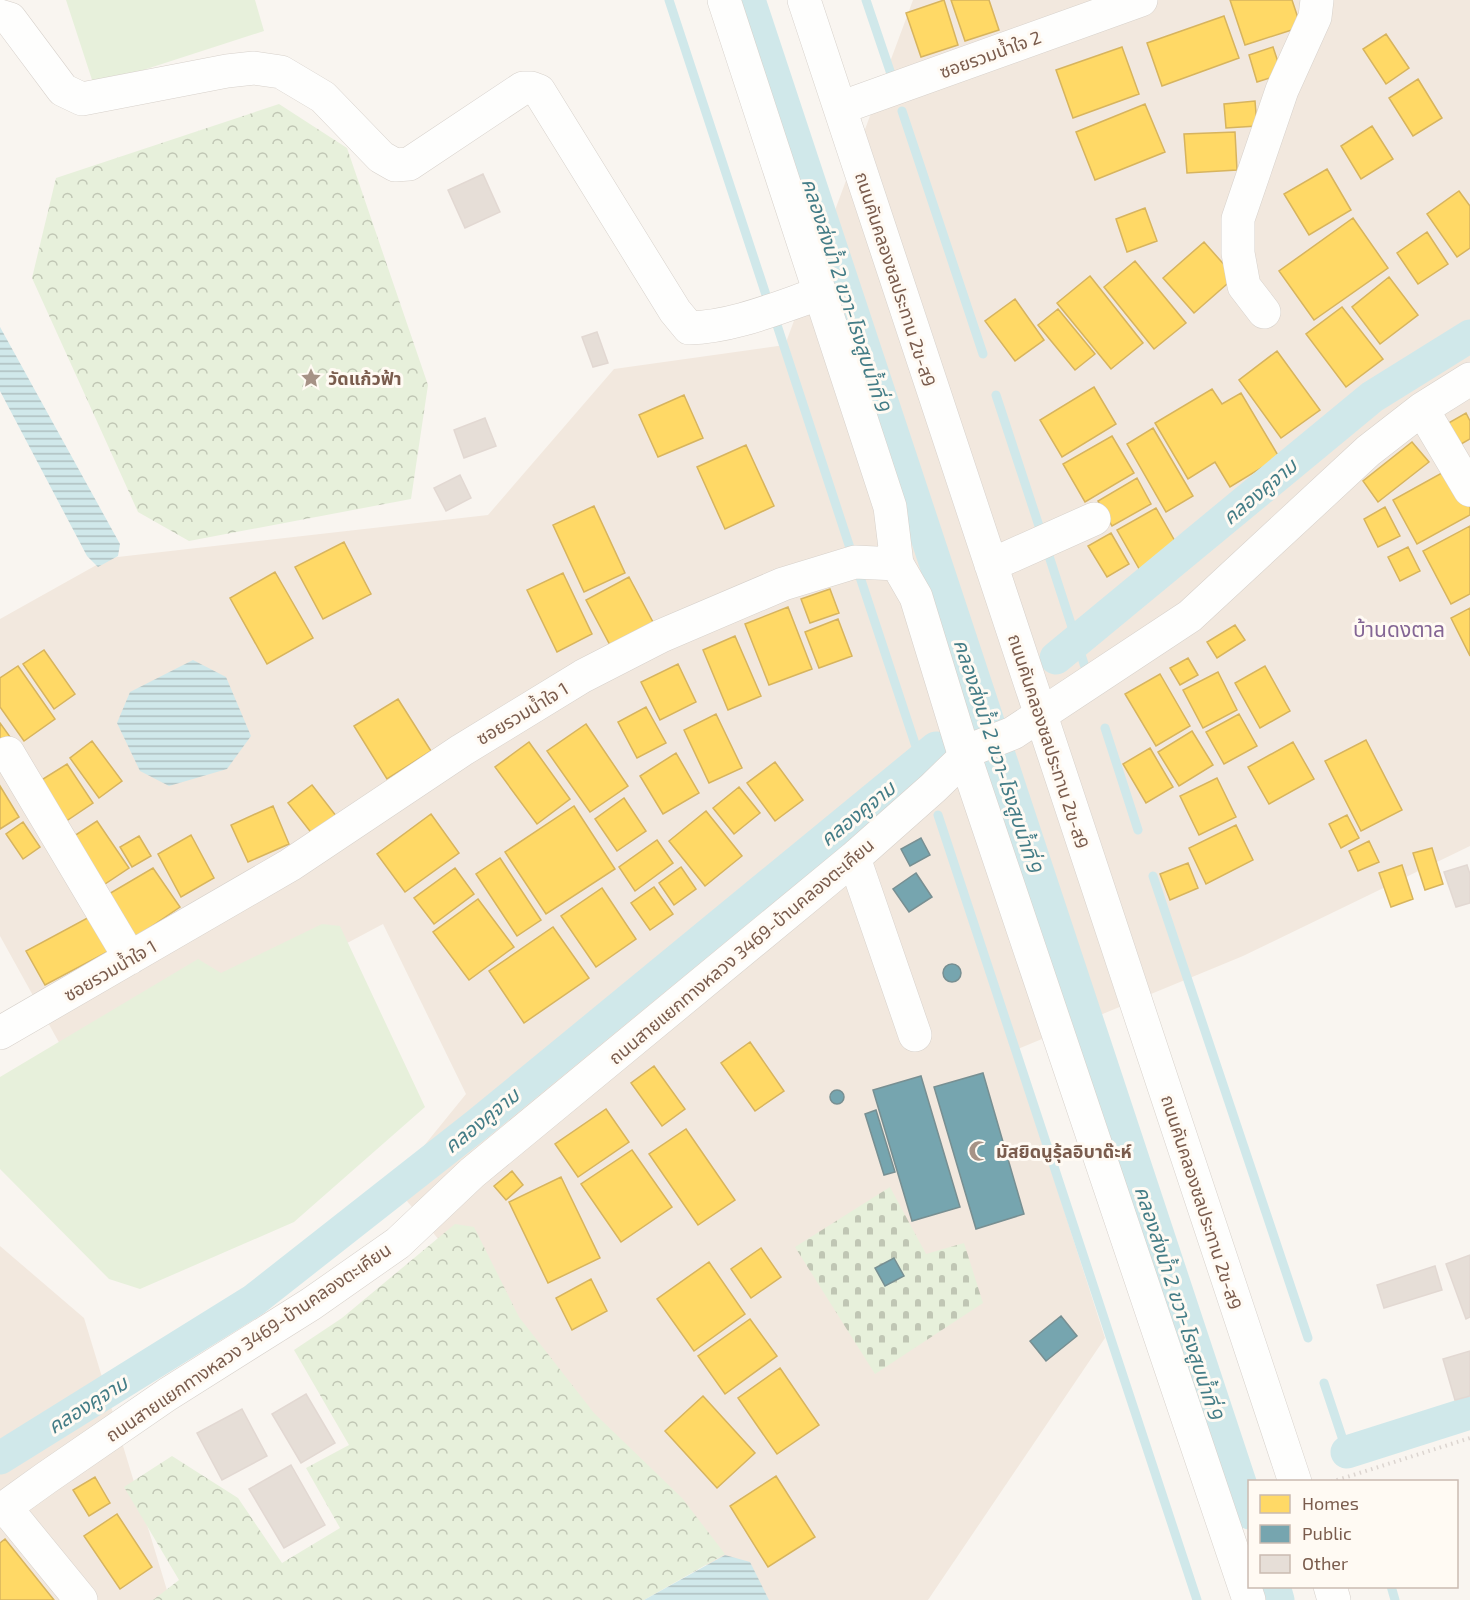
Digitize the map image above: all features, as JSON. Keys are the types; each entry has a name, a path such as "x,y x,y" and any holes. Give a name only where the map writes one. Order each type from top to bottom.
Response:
{"street":[{"path":"724,0 890,507 897,564 916,597 970,752 1249,1600"},
{"name":"ถนนคันคลองชลประทาน 2ข-ส9","path":"804,0 1294,1480"},
{"name":"ซอยรวมน้ำใจ 2","path":"840,108 1141,0"},
{"path":"1264,312 1244,286 1238,253 1238,219 1282,90 1315,17 1317,0"},
{"path":"0,16 10,19 63,90 82,99 227,71 254,68 281,72 323,97 381,157 395,165 409,164 523,88 531,88 539,91 675,311 689,328 705,328 736,321 821,293"},
{"name":"ถนนสายแยกทางหลวง 3469-บ้านคลองตะเคียน","path":"3,1509 168,1394 311,1304 398,1243 472,1173 854,858 970,752 1012,733 1190,616 1368,451 1422,409 1470,379"},
{"path":"1422,409 1470,490"},
{"path":"991,565 1094,519"},
{"name":"ซอยรวมน้ำใจ 1","path":"0,1033 290,865 502,725 583,676 662,636 783,584 855,562 897,564"},
{"path":"8,753 130,958"},
{"path":"854,858 915,1035"},
{"path":"3,1509 81,1600"}],"path":[{"path":"1337,1480 1470,1438"}],"shaded area":[{"path":"913,0 1470,0 1470,846 1243,956 1013,1051 1105,1338 928,1600 735,1600 393,1184 466,1094 383,924 82,1084 0,936 0,619 109,558 488,515 614,369 785,345"},
{"path":"0,1246 84,1318 170,1600 0,1600"}],"green space":[{"path":"66,0 255,0 264,31 94,86"},
{"path":"279,104 347,148 428,385 411,499 189,541 138,512 32,278 56,178"},
{"path":"322,924 340,926 425,1107 294,1222 140,1289 109,1279 0,1169 0,1077 198,959 221,973"},
{"path":"890,1187 926,1254 964,1243 983,1303 875,1374 795,1247"},
{"path":"455,1224 474,1227 519,1317 594,1413 682,1498 725,1554 644,1600 153,1600 179,1580 124,1487 172,1456 238,1498 282,1563 340,1528 306,1468 349,1445 294,1350 342,1318"}],"water":[{"path":"0,327 120,544 118,556 98,567 87,556 0,391"},
{"path":"193,660 226,677 251,736 227,769 169,786 140,771 117,723 130,692"},
{"path":"725,1555 750,1562 769,1600 644,1600"}],"building: Homes":[{"path":"944,0 958,45 921,57 906,13"},
{"path":"951,0 989,0 999,30 965,41"},
{"path":"1230,0 1292,0 1301,27 1245,45"},
{"path":"1224,16 1239,58 1162,86 1147,43"},
{"path":"1386,34 1409,68 1386,84 1363,49"},
{"path":"1122,47 1139,94 1073,118 1056,70"},
{"path":"1273,47 1282,74 1257,82 1249,55"},
{"path":"1418,79 1442,118 1413,136 1389,98"},
{"path":"1255,101 1257,126 1226,128 1224,104"},
{"path":"1145,104 1165,152 1095,180 1076,132"},
{"path":"1372,126 1393,159 1361,179 1341,146"},
{"path":"1235,132 1237,170 1187,173 1184,134"},
{"path":"1327,169 1351,210 1309,235 1284,194"},
{"path":"1459,191 1470,206 1470,248 1457,257 1427,214"},
{"path":"1145,208 1157,241 1127,252 1116,219"},
{"path":"1353,218 1388,268 1314,320 1279,271"},
{"path":"1427,232 1448,264 1418,284 1397,253"},
{"path":"1204,242 1235,277 1194,313 1163,278"},
{"path":"1135,261 1186,323 1154,349 1104,287"},
{"path":"1090,276 1143,343 1111,369 1057,303"},
{"path":"1389,277 1418,315 1380,344 1352,307"},
{"path":"1015,299 1044,340 1015,361 985,321"},
{"path":"1342,307 1383,359 1346,387 1306,334"},
{"path":"1058,309 1095,354 1075,370 1038,325"},
{"path":"1277,351 1320,410 1281,438 1239,380"},
{"path":"1094,387 1116,424 1062,457 1040,420"},
{"path":"1212,389 1222,404 1241,393 1279,457 1230,487 1215,462 1188,479 1155,423"},
{"path":"684,395 703,438 658,457 639,415"},
{"path":"1466,413 1470,421 1470,439 1456,447 1445,425"},
{"path":"1153,428 1193,496 1166,512 1127,444"},
{"path":"1112,436 1134,473 1085,502 1063,464"},
{"path":"1412,442 1429,462 1378,502 1363,481"},
{"path":"746,445 774,506 725,529 697,467"},
{"path":"1449,469 1470,507 1470,515 1417,544 1393,500"},
{"path":"1137,478 1151,504 1112,526 1098,501"},
{"path":"594,506 625,573 584,592 553,525"},
{"path":"1385,507 1400,536 1378,547 1364,519"},
{"path":"1156,508 1180,550 1141,572 1117,530"},
{"path":"1470,526 1470,594 1451,604 1423,551"},
{"path":"1111,533 1129,564 1107,577 1088,546"},
{"path":"344,542 371,594 323,619 295,567"},
{"path":"1408,547 1420,571 1400,581 1388,557"},
{"path":"275,572 313,638 267,664 230,598"},
{"path":"563,573 592,634 557,652 527,590"},
{"path":"629,577 654,624 611,647 586,600"},
{"path":"830,589 839,613 810,623 801,599"},
{"path":"788,607 812,669 769,685 745,624"},
{"path":"1470,608 1470,656 1451,618"},
{"path":"838,619 852,656 819,668 805,632"},
{"path":"1235,625 1245,640 1217,658 1207,642"},
{"path":"735,636 761,696 728,710 703,650"},
{"path":"44,650 75,694 54,709 23,664"},
{"path":"1188,658 1198,675 1180,685 1170,668"},
{"path":"678,664 696,702 660,720 641,682"},
{"path":"18,666 55,719 24,741 0,707 0,678"},
{"path":"1265,666 1290,711 1260,728 1235,683"},
{"path":"1218,672 1237,710 1203,728 1183,690"},
{"path":"1160,674 1190,726 1156,746 1125,694"},
{"path":"398,699 431,751 387,779 354,726"},
{"path":"646,707 666,743 637,758 618,722"},
{"path":"716,714 742,768 709,783 684,730"},
{"path":"1239,714 1257,746 1224,764 1206,732"},
{"path":"0,723 13,741 0,751"},
{"path":"586,724 628,786 590,812 547,751"},
{"path":"1192,731 1213,765 1179,786 1158,752"},
{"path":"1366,740 1402,810 1361,831 1325,761"},
{"path":"92,741 122,781 99,798 70,758"},
{"path":"529,742 570,799 537,824 495,767"},
{"path":"1293,742 1314,779 1269,804 1248,767"},
{"path":"1150,748 1173,787 1146,803 1123,764"},
{"path":"676,753 699,793 663,814 640,776"},
{"path":"775,762 803,800 775,821 747,783"},
{"path":"67,764 93,803 59,826 35,784"},
{"path":"1217,778 1236,817 1199,835 1180,796"},
{"path":"312,785 337,817 313,835 288,803"},
{"path":"0,786 19,817 0,829"},
{"path":"739,787 760,813 734,834 713,808"},
{"path":"624,798 646,831 617,851 595,819"},
{"path":"273,806 289,844 248,862 231,825"},
{"path":"574,806 615,869 546,914 505,852"},
{"path":"706,811 742,856 705,886 669,841"},
{"path":"431,814 459,853 405,892 377,854"},
{"path":"1347,815 1359,838 1341,848 1329,824"},
{"path":"97,821 129,868 99,888 68,840"},
{"path":"23,822 40,847 23,859 6,834"},
{"path":"1236,825 1253,860 1206,884 1189,848"},
{"path":"191,835 214,878 181,897 158,854"},
{"path":"139,836 151,856 132,867 120,847"},
{"path":"657,840 673,863 635,891 619,867"},
{"path":"1369,841 1379,862 1358,871 1349,851"},
{"path":"1432,848 1443,884 1425,890 1413,853"},
{"path":"500,858 541,920 517,936 476,874"},
{"path":"1188,863 1198,888 1170,900 1160,874"},
{"path":"1402,865 1413,899 1391,907 1379,873"},
{"path":"681,867 696,889 674,905 659,883"},
{"path":"153,868 180,907 130,941 102,898"},
{"path":"455,868 474,894 434,924 414,898"},
{"path":"654,887 673,914 650,930 631,903"},
{"path":"602,888 636,939 596,967 561,916"},
{"path":"478,899 514,947 469,980 433,932"},
{"path":"93,915 111,950 45,985 26,951"},
{"path":"553,927 589,978 524,1023 489,971"},
{"path":"750,1042 784,1091 755,1111 721,1063"},
{"path":"654,1066 685,1109 662,1126 631,1083"},
{"path":"606,1109 629,1142 578,1177 555,1144"},
{"path":"686,1129 735,1200 698,1225 649,1154"},
{"path":"632,1150 672,1207 621,1242 581,1184"},
{"path":"512,1171 523,1185 506,1200 494,1186"},
{"path":"561,1177 600,1258 548,1283 509,1202"},
{"path":"761,1248 781,1277 751,1298 731,1269"},
{"path":"709,1262 745,1314 694,1351 657,1299"},
{"path":"591,1279 607,1311 572,1330 556,1298"},
{"path":"750,1319 777,1356 725,1394 698,1356"},
{"path":"780,1368 819,1425 777,1454 738,1398"},
{"path":"703,1396 755,1453 717,1488 665,1431"},
{"path":"776,1476 815,1537 768,1567 730,1506"},
{"path":"95,1477 110,1503 89,1516 73,1490"},
{"path":"117,1514 152,1567 120,1589 84,1536"},
{"path":"5,1539 54,1600 0,1600 0,1543"}],"building: Public":[{"path":"921,838 930,855 910,866 901,849"},
{"path":"916,873 932,897 909,912 893,889"},
{"path":"952,964 958,967 961,973 958,979 952,982 946,979 943,973 946,967"},
{"name":"มัสยิดนูรุ้ลอิบาด๊ะห์","path":"983,1073 1024,1214 976,1229 934,1087"},
{"path":"921,1076 960,1207 912,1221 873,1090"},
{"path":"834,1090 840,1090 844,1097 840,1104 834,1104 830,1100 830,1094"},
{"path":"876,1110 895,1172 884,1175 865,1114"},
{"path":"894,1258 904,1276 885,1286 875,1268"},
{"path":"1061,1316 1077,1336 1046,1361 1030,1341"}],"building: Other":[{"path":"483,174 500,212 465,228 448,190"},
{"path":"597,332 608,363 593,367 582,337"},
{"path":"485,418 496,446 464,458 454,430"},
{"path":"460,475 471,498 446,511 434,488"},
{"path":"1467,865 1470,874 1470,903 1456,907 1444,872"},
{"path":"1470,1255 1470,1317 1466,1319 1446,1264"},
{"path":"1435,1266 1442,1290 1384,1308 1377,1285"},
{"path":"1470,1351 1470,1396 1455,1400 1443,1359"},
{"path":"306,1394 335,1443 301,1463 272,1414"},
{"path":"242,1409 267,1456 222,1480 197,1433"},
{"path":"291,1465 325,1525 284,1548 249,1489"}],"waterway":[{"path":"669,0 768,301"},
{"name":"คลองส่งน้ำ 2 ขวา-โรงสูบน้ำที่ 9","path":"749,0 1248,1507"},
{"path":"866,0 890,71"},
{"path":"902,111 983,354"},
{"path":"776,322 851,551"},
{"name":"คลองคูจาม","path":"1056,658 1372,397 1470,336"},
{"path":"996,395 1040,529"},
{"path":"1049,556 1086,670"},
{"path":"860,577 928,783"},
{"path":"1105,728 1138,830"},
{"name":"คลองคูจาม","path":"0,1458 254,1300 478,1124 936,748"},
{"path":"938,815 1197,1600"},
{"path":"1153,876 1308,1338"},
{"path":"1324,1383 1348,1455"},
{"path":"1347,1452 1470,1413"},
{"name":"คลองส่งน้ำ 2 ขวา-โรงสูบน้ำที่ 9","path":"1275,1588 1278,1600"},
{"path":"1392,1588 1395,1600"}],"place":[{"name":"วัดแก้วฟ้า","path":"311,378"},
{"name":"มัสยิดนูรุ้ลอิบาด๊ะห์","path":"979,1151"}],"district":[{"name":"บ้านดงตาล","path":"1399,628"}]}
